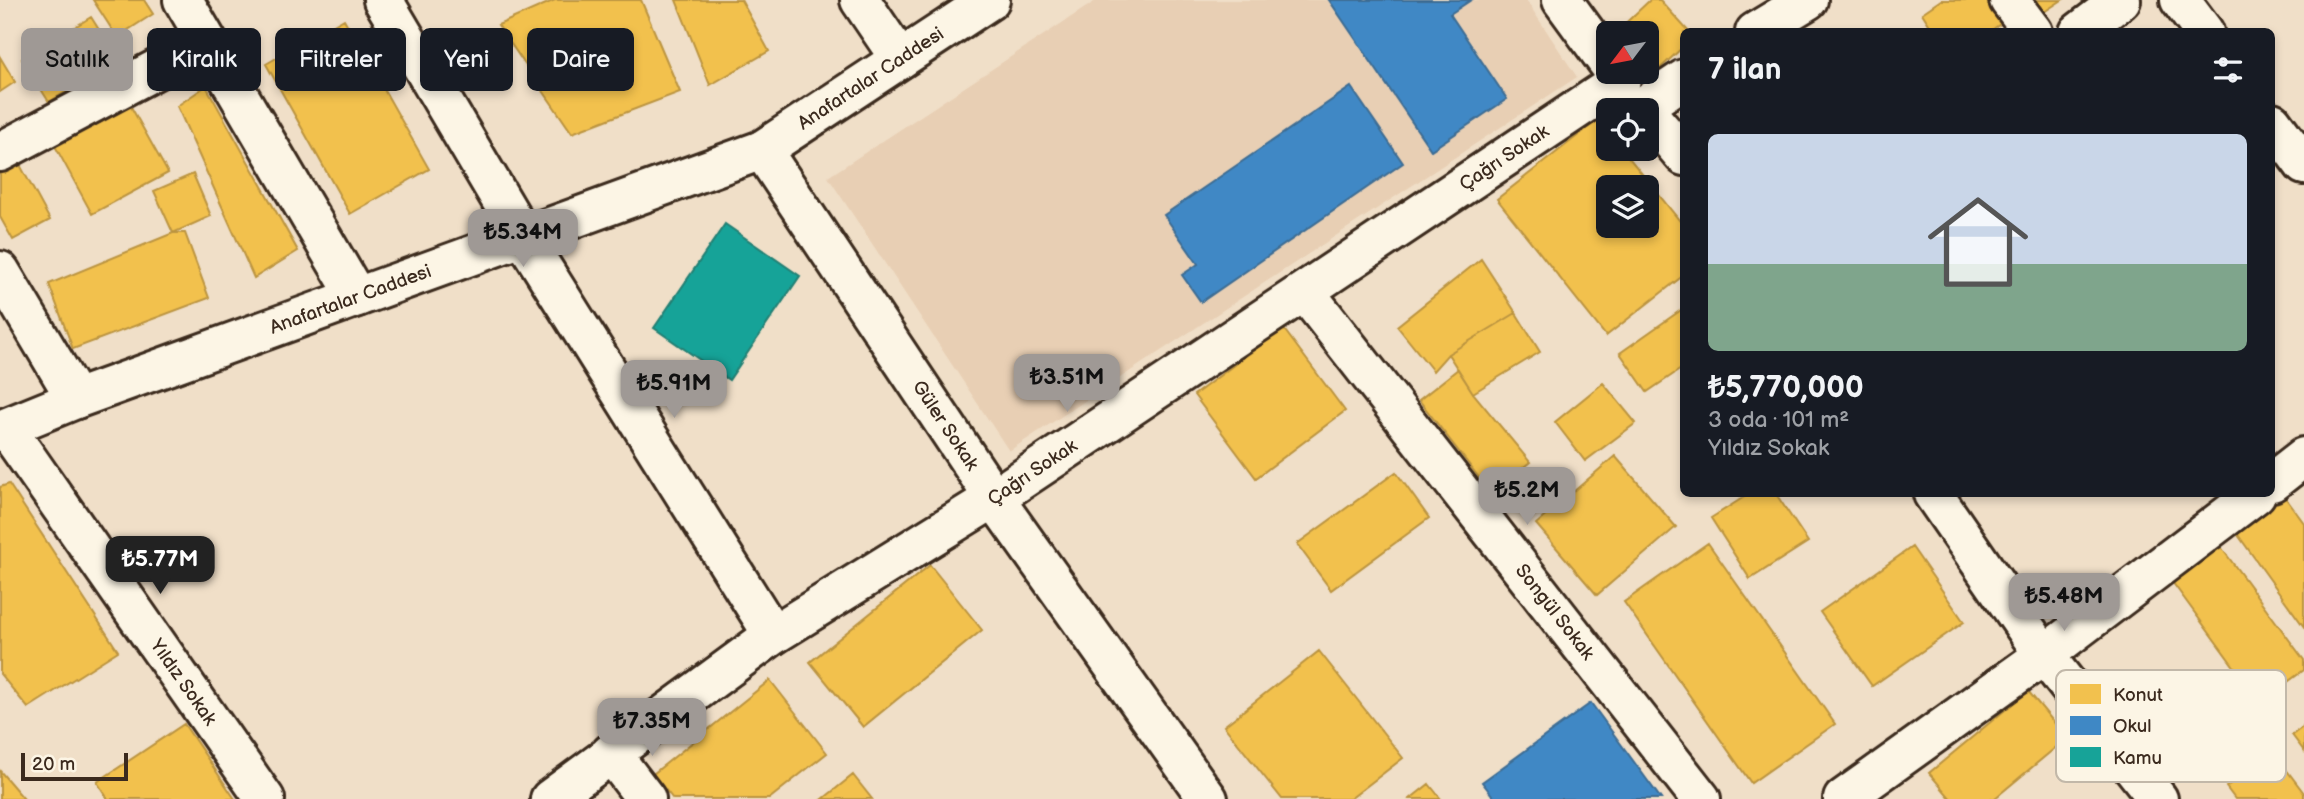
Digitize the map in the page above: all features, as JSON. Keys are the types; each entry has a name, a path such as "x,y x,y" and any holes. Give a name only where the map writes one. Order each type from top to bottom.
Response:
{"street":[{"path":"183,0 198,28"},
{"path":"383,0 523,237 773,635"},
{"path":"860,0 900,59"},
{"name":"Anafartalar Caddesi","path":"3,429 76,399 762,150 990,0"},
{"path":"1562,0 1629,91 1680,151"},
{"path":"1762,28 1808,0"},
{"path":"2009,0 2030,28"},
{"path":"2084,28 2121,0"},
{"path":"2180,0 2201,28"},
{"path":"0,152 147,74"},
{"name":"Çağrı Sokak","path":"550,799 773,635 994,498 1305,292 1629,91 1680,80"},
{"path":"235,91 357,297"},
{"path":"2275,126 2304,165"},
{"name":"Güler Sokak","path":"762,150 994,498 1208,799"},
{"path":"0,271 76,399"},
{"name":"Songül Sokak","path":"1305,292 1701,799"},
{"name":"Yıldız Sokak","path":"3,429 265,799"},
{"path":"2275,480 2304,457"},
{"path":"1935,497 2056,670"},
{"path":"1843,799 2044,655 2252,497"},
{"path":"611,753 646,799"},
{"path":"2145,782 2158,799"}],"shaded area":[{"path":"1097,0 1526,0 1577,77 1009,451 828,177"}],"building: Konut":[{"path":"93,0 144,0 153,14 131,28 111,28"},
{"path":"555,0 641,0 680,92 572,133 543,91 634,91 634,28 527,28 527,67 513,47 513,28 500,28 498,25"},
{"path":"676,0 741,0 769,51 710,85"},
{"path":"1650,0 1660,0 1685,28 1680,28 1680,50 1659,69 1659,21 1628,21"},
{"path":"1941,0 1988,0 2003,22 1995,28 1931,28 1922,13"},
{"path":"2031,0 2062,0 2041,14"},
{"path":"91,17 98,28 73,28"},
{"path":"344,19 349,28 328,28"},
{"path":"0,57 15,82 0,92"},
{"path":"275,59 275,80 266,64"},
{"path":"42,91 67,91 49,102"},
{"path":"199,91 209,91 298,251 254,278 177,106"},
{"path":"281,91 385,91 429,169 350,214"},
{"path":"130,105 168,173 92,214 55,146"},
{"path":"1596,121 1596,161 1632,161 1643,175 1596,175 1596,238 1659,238 1659,195 1680,221 1680,278 1606,336 1497,199"},
{"path":"19,163 50,220 13,240 0,217 0,173"},
{"path":"193,174 211,216 173,233 154,191"},
{"path":"173,233 185,233 209,298 73,349 49,284"},
{"path":"1481,259 1516,313 1448,354 1433,371 1397,326"},
{"path":"1680,311 1680,370 1647,392 1620,353"},
{"path":"1516,313 1540,352 1473,393 1448,354"},
{"path":"1283,328 1345,411 1256,478 1194,395"},
{"path":"1458,369 1473,393 1530,462 1491,493 1419,400"},
{"path":"1603,383 1636,423 1585,461 1555,422"},
{"path":"1615,456 1676,527 1597,595 1536,524"},
{"path":"1396,472 1429,518 1331,590 1297,544"},
{"path":"9,484 118,651 28,708 0,674 0,487"},
{"path":"2282,493 2304,523 2304,627 2233,528"},
{"path":"1744,497 1778,497 1808,542 1750,579 1711,518"},
{"path":"1708,543 1835,724 1751,783 1624,602"},
{"path":"2218,543 2304,660 2304,670 2286,683 2286,670 2237,670 2170,579"},
{"path":"1912,547 1964,622 1872,686 1820,612"},
{"path":"930,565 982,630 863,727 810,662"},
{"path":"1319,651 1403,758 1350,799 1282,799 1224,726"},
{"path":"770,680 827,753 769,799 673,799 653,774"},
{"path":"2028,691 2056,725 2056,747 1994,799 1951,799 1929,773"},
{"path":"184,724 235,799 108,799 97,782"},
{"path":"2304,726 2304,751 2292,735"},
{"path":"2286,769 2304,793 2304,799 2235,799 2226,787 2233,782 2286,782"},
{"path":"0,771 24,799 0,799"},
{"path":"853,775 872,799 823,799"},
{"path":"1429,784 1441,799 1410,799"}],"building: Okul":[{"path":"1329,0 1471,0 1450,14 1507,99 1431,150"},
{"path":"1351,87 1403,163 1201,302 1182,275 1198,264 1164,215"},
{"path":"1591,703 1661,799 1495,799 1482,782"}],"building: Kamu":[{"path":"725,224 800,276 729,380 654,328"}]}
